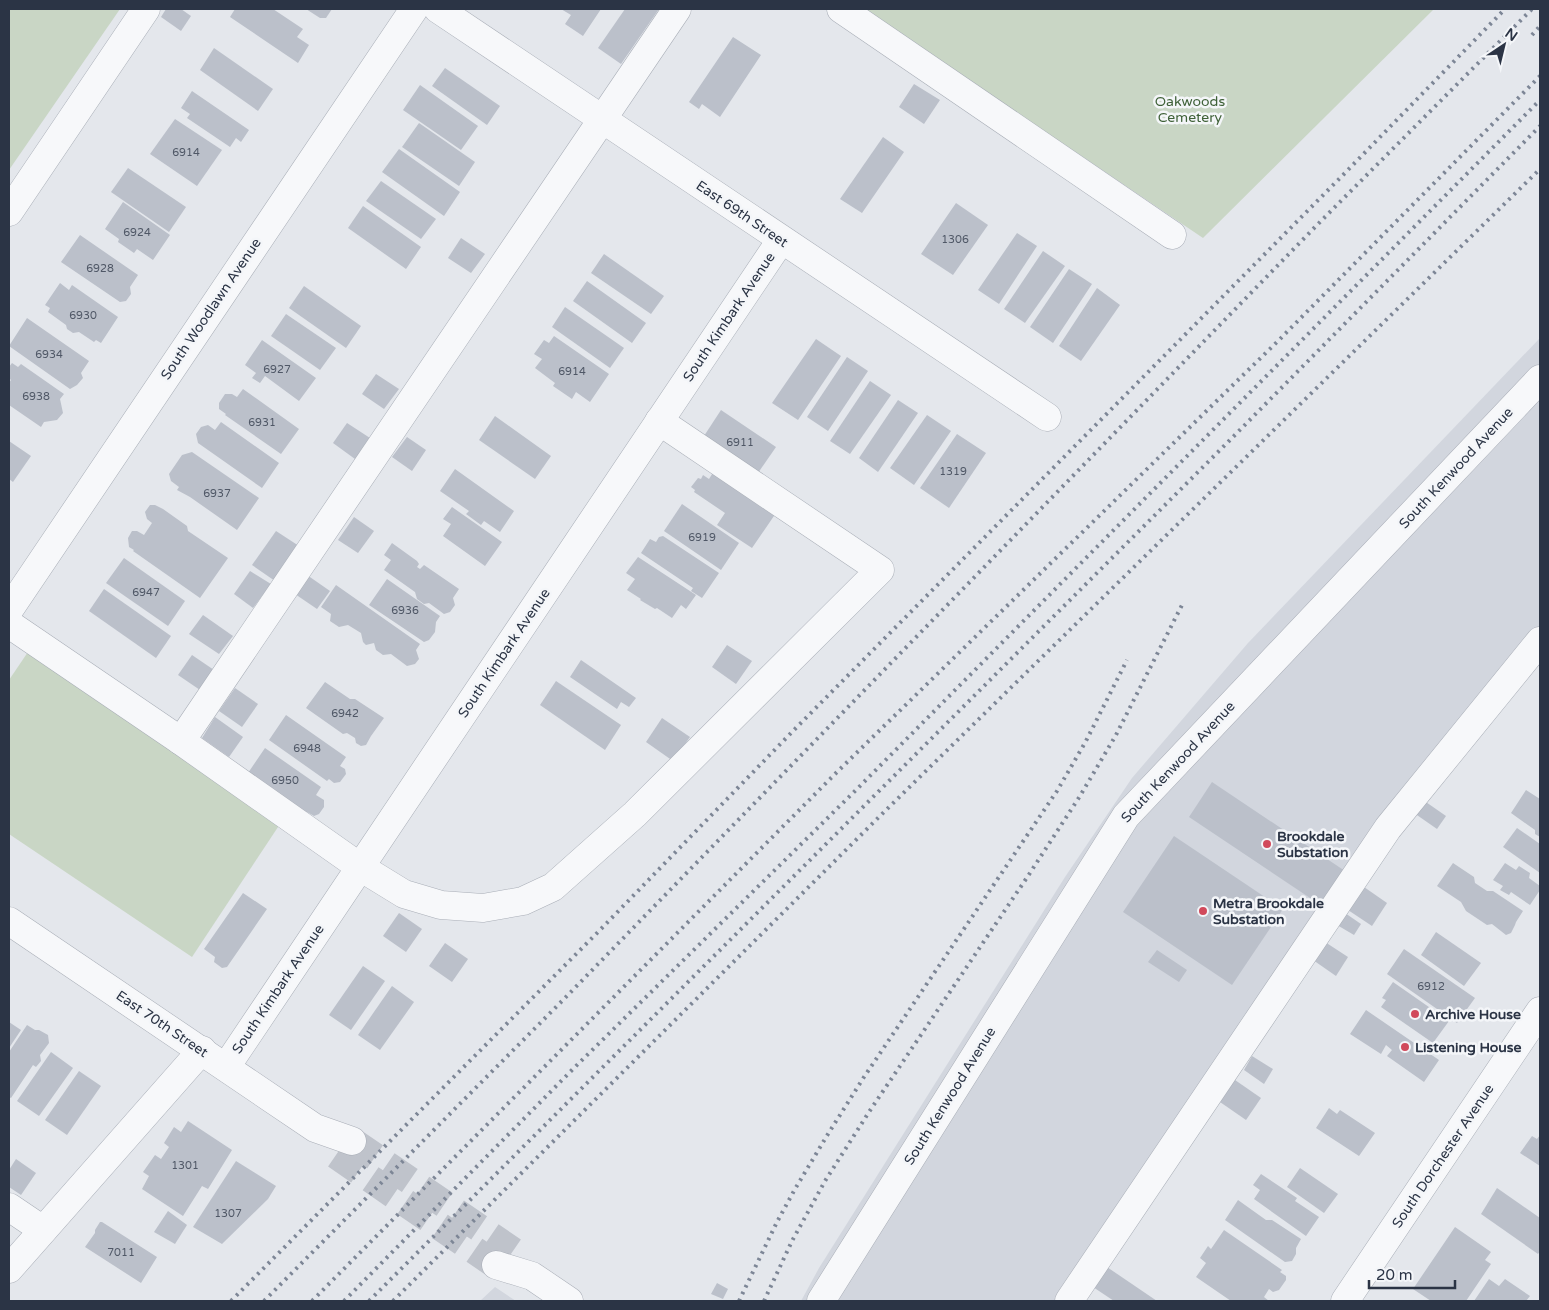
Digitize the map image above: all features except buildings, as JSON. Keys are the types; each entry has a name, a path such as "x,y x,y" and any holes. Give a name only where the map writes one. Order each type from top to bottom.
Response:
{"street":[{"path":"9,212 146,9"},
{"name":"South Woodlawn Avenue","path":"9,610 414,9"},
{"name":"East 69th Street","path":"438,9 1047,417"},
{"path":"180,741 677,9"},
{"path":"841,9 1172,235"},
{"name":"South Kimbark Avenue","path":"226,1067 781,240"},
{"name":"South Kenwood Avenue","path":"821,1301 1126,816 1540,379"},
{"path":"9,624 360,867 404,894 441,905 483,908 523,901 553,887 635,814 880,570 659,421"},
{"path":"1069,1301 1388,828 1540,640"},
{"name":"East 70th Street","path":"9,921 344,1148"},
{"name":"South Dorchester Avenue","path":"1345,1301 1540,1011"},
{"path":"9,1269 202,1050"},
{"path":"9,1207 43,1230"},
{"path":"504,1258 569,1301"}],"shaded area":[{"path":"1540,338 1540,632 1066,1301 801,1301 819,1268 1065,877 1132,778 1248,643"},
{"path":"495,1287 516,1301 480,1301"}],"green space":[{"path":"9,9 120,9 9,170"},
{"name":"Oakwoods Cemetery","path":"863,9 1434,9 1203,238"},
{"path":"30,649 282,821 192,957 9,834 9,680"}],"tunnel":[{"path":"352,1141 513,1251"},
{"path":"336,1155 496,1265"}],"railway":[{"path":"231,1301 601,929 792,732 1505,9"},
{"path":"264,1301 564,999 1318,224 1532,9"},
{"path":"1532,35 1540,26"},
{"path":"312,1301 836,773 1279,340 1540,76"},
{"path":"344,1301 572,1070 855,791 1540,100"},
{"path":"369,1301 1229,441 1540,126"},
{"path":"393,1301 885,811 1540,169"},
{"path":"764,1301 792,1241 825,1181 1080,796 1116,735 1183,603"},
{"path":"739,1301 777,1222 828,1134 864,1077 1057,791 1086,741 1127,660"}],"place":[{"name":"Brookdale Substation","path":"1267,844"},
{"name":"Metra Brookdale Substation","path":"1203,911"},
{"name":"Archive House","path":"1415,1014"},
{"name":"Listening House","path":"1405,1047"}]}
